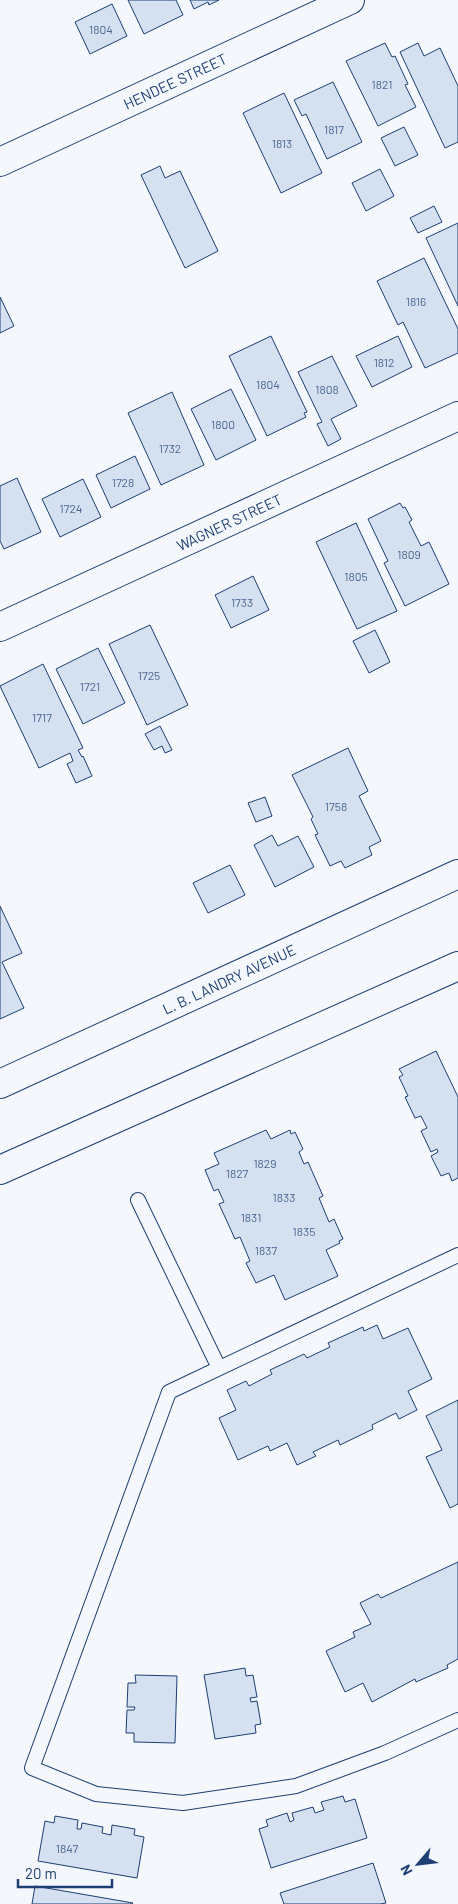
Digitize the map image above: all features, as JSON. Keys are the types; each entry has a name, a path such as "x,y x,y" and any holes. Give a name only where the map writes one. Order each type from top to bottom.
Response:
{"street":[{"name":"HENDEE STREET","path":"0,162 350,0"},
{"name":"WAGNER STREET","path":"0,627 458,416"},
{"name":"L. B. LANDRY AVENUE","path":"0,1084 458,874"},
{"path":"0,1170 458,966"}],"lane":[{"path":"138,1200 220,1368"},
{"path":"458,1255 169,1392 32,1768 96,1794 183,1803 296,1786 385,1753 458,1720"}],"building":[{"path":"128,0 176,0 183,15 144,34"},
{"path":"190,0 219,0 209,5 208,2 194,9"},
{"path":"112,4 127,36 90,54 75,22"},
{"path":"385,43 392,57 395,56 408,84 405,85 416,107 378,126 346,61"},
{"path":"418,43 424,56 440,48 458,86 458,142 445,148 400,52"},
{"path":"333,82 362,142 327,159 306,114 302,116 294,100"},
{"path":"284,93 322,173 281,193 243,113"},
{"path":"404,127 418,155 395,166 381,138"},
{"path":"160,166 165,178 180,171 218,251 185,268 141,175"},
{"path":"380,169 394,196 366,211 352,183"},
{"path":"434,206 442,222 418,233 410,218"},
{"path":"458,223 458,306 426,238"},
{"path":"424,258 458,329 458,353 425,368 403,322 398,325 377,281"},
{"path":"0,297 14,326 0,333"},
{"path":"271,336 307,412 304,413 306,417 267,436 229,356"},
{"path":"398,336 412,367 372,387 356,356"},
{"path":"332,356 357,406 331,419 341,439 328,446 317,424 322,422 298,372"},
{"path":"231,389 256,440 216,460 191,409"},
{"path":"172,392 204,465 161,485 128,413"},
{"path":"135,456 150,489 111,508 96,475"},
{"path":"17,478 41,532 4,549 0,541 0,486"},
{"path":"83,479 101,517 60,537 42,499"},
{"path":"400,503 403,508 405,507 412,520 409,522 421,546 429,542 449,584 405,606 384,563 388,561 368,519"},
{"path":"356,523 397,611 357,629 316,542"},
{"path":"253,576 269,610 231,628 215,595"},
{"path":"150,625 188,705 147,725 109,644"},
{"path":"375,630 390,662 369,673 353,641"},
{"path":"98,648 125,703 83,724 56,669"},
{"path":"43,664 83,748 78,750 83,756 92,776 76,783 67,764 73,761 70,753 39,768 0,686"},
{"path":"160,726 172,750 165,753 162,746 154,750 145,734"},
{"path":"348,748 368,791 359,796 381,841 369,847 372,855 345,868 341,861 330,866 315,835 318,834 311,819 313,817 292,775"},
{"path":"265,797 272,816 256,822 248,803"},
{"path":"272,835 278,846 298,836 314,867 275,887 254,845"},
{"path":"230,865 245,895 208,913 193,883"},
{"path":"0,906 22,953 2,962 24,1008 0,1019"},
{"path":"436,1051 458,1097 458,1178 452,1181 449,1173 441,1176 431,1156 438,1152 437,1149 431,1152 421,1131 427,1128 421,1116 415,1118 405,1097 408,1096 399,1077 403,1075 399,1069"},
{"path":"266,1130 271,1139 290,1130 291,1134 295,1132 303,1149 299,1152 304,1164 308,1162 323,1196 319,1198 329,1222 334,1219 343,1239 339,1241 340,1243 326,1250 338,1276 285,1300 274,1275 256,1283 246,1263 250,1261 240,1237 235,1239 219,1204 224,1202 218,1189 214,1191 205,1170 219,1164 214,1153"},
{"path":"377,1325 383,1339 408,1328 432,1379 408,1391 417,1410 399,1419 396,1413 372,1425 373,1429 340,1445 338,1440 313,1452 316,1456 297,1465 287,1443 270,1451 268,1446 238,1460 219,1418 236,1410 227,1390 246,1381 249,1386 272,1374 270,1370 304,1354 307,1358 330,1347 328,1343 363,1327 364,1331"},
{"path":"458,1400 458,1504 450,1508 426,1457 442,1450 426,1416"},
{"path":"458,1562 458,1659 447,1665 448,1668 416,1682 415,1679 372,1702 363,1683 345,1692 326,1651 355,1637 353,1632 371,1624 360,1603 378,1594 381,1598"},
{"path":"245,1668 246,1676 253,1675 257,1697 250,1698 251,1702 257,1701 261,1724 255,1725 256,1733 215,1739 204,1675"},
{"path":"135,1675 177,1676 175,1743 134,1742 134,1733 126,1733 127,1710 134,1710 135,1707 127,1707 128,1683 136,1683"},
{"path":"343,1796 345,1802 355,1799 367,1838 271,1868 259,1829 268,1826 266,1820 287,1813 290,1822 294,1820 292,1813 313,1807 315,1813 324,1810 321,1802"},
{"path":"55,1816 78,1820 77,1829 81,1829 82,1823 103,1827 102,1833 111,1835 112,1825 135,1829 134,1835 144,1837 137,1878 38,1861 45,1821 54,1823"},
{"path":"373,1863 386,1903 284,1904 280,1893"},
{"path":"35,1886 133,1903 32,1904"}]}
